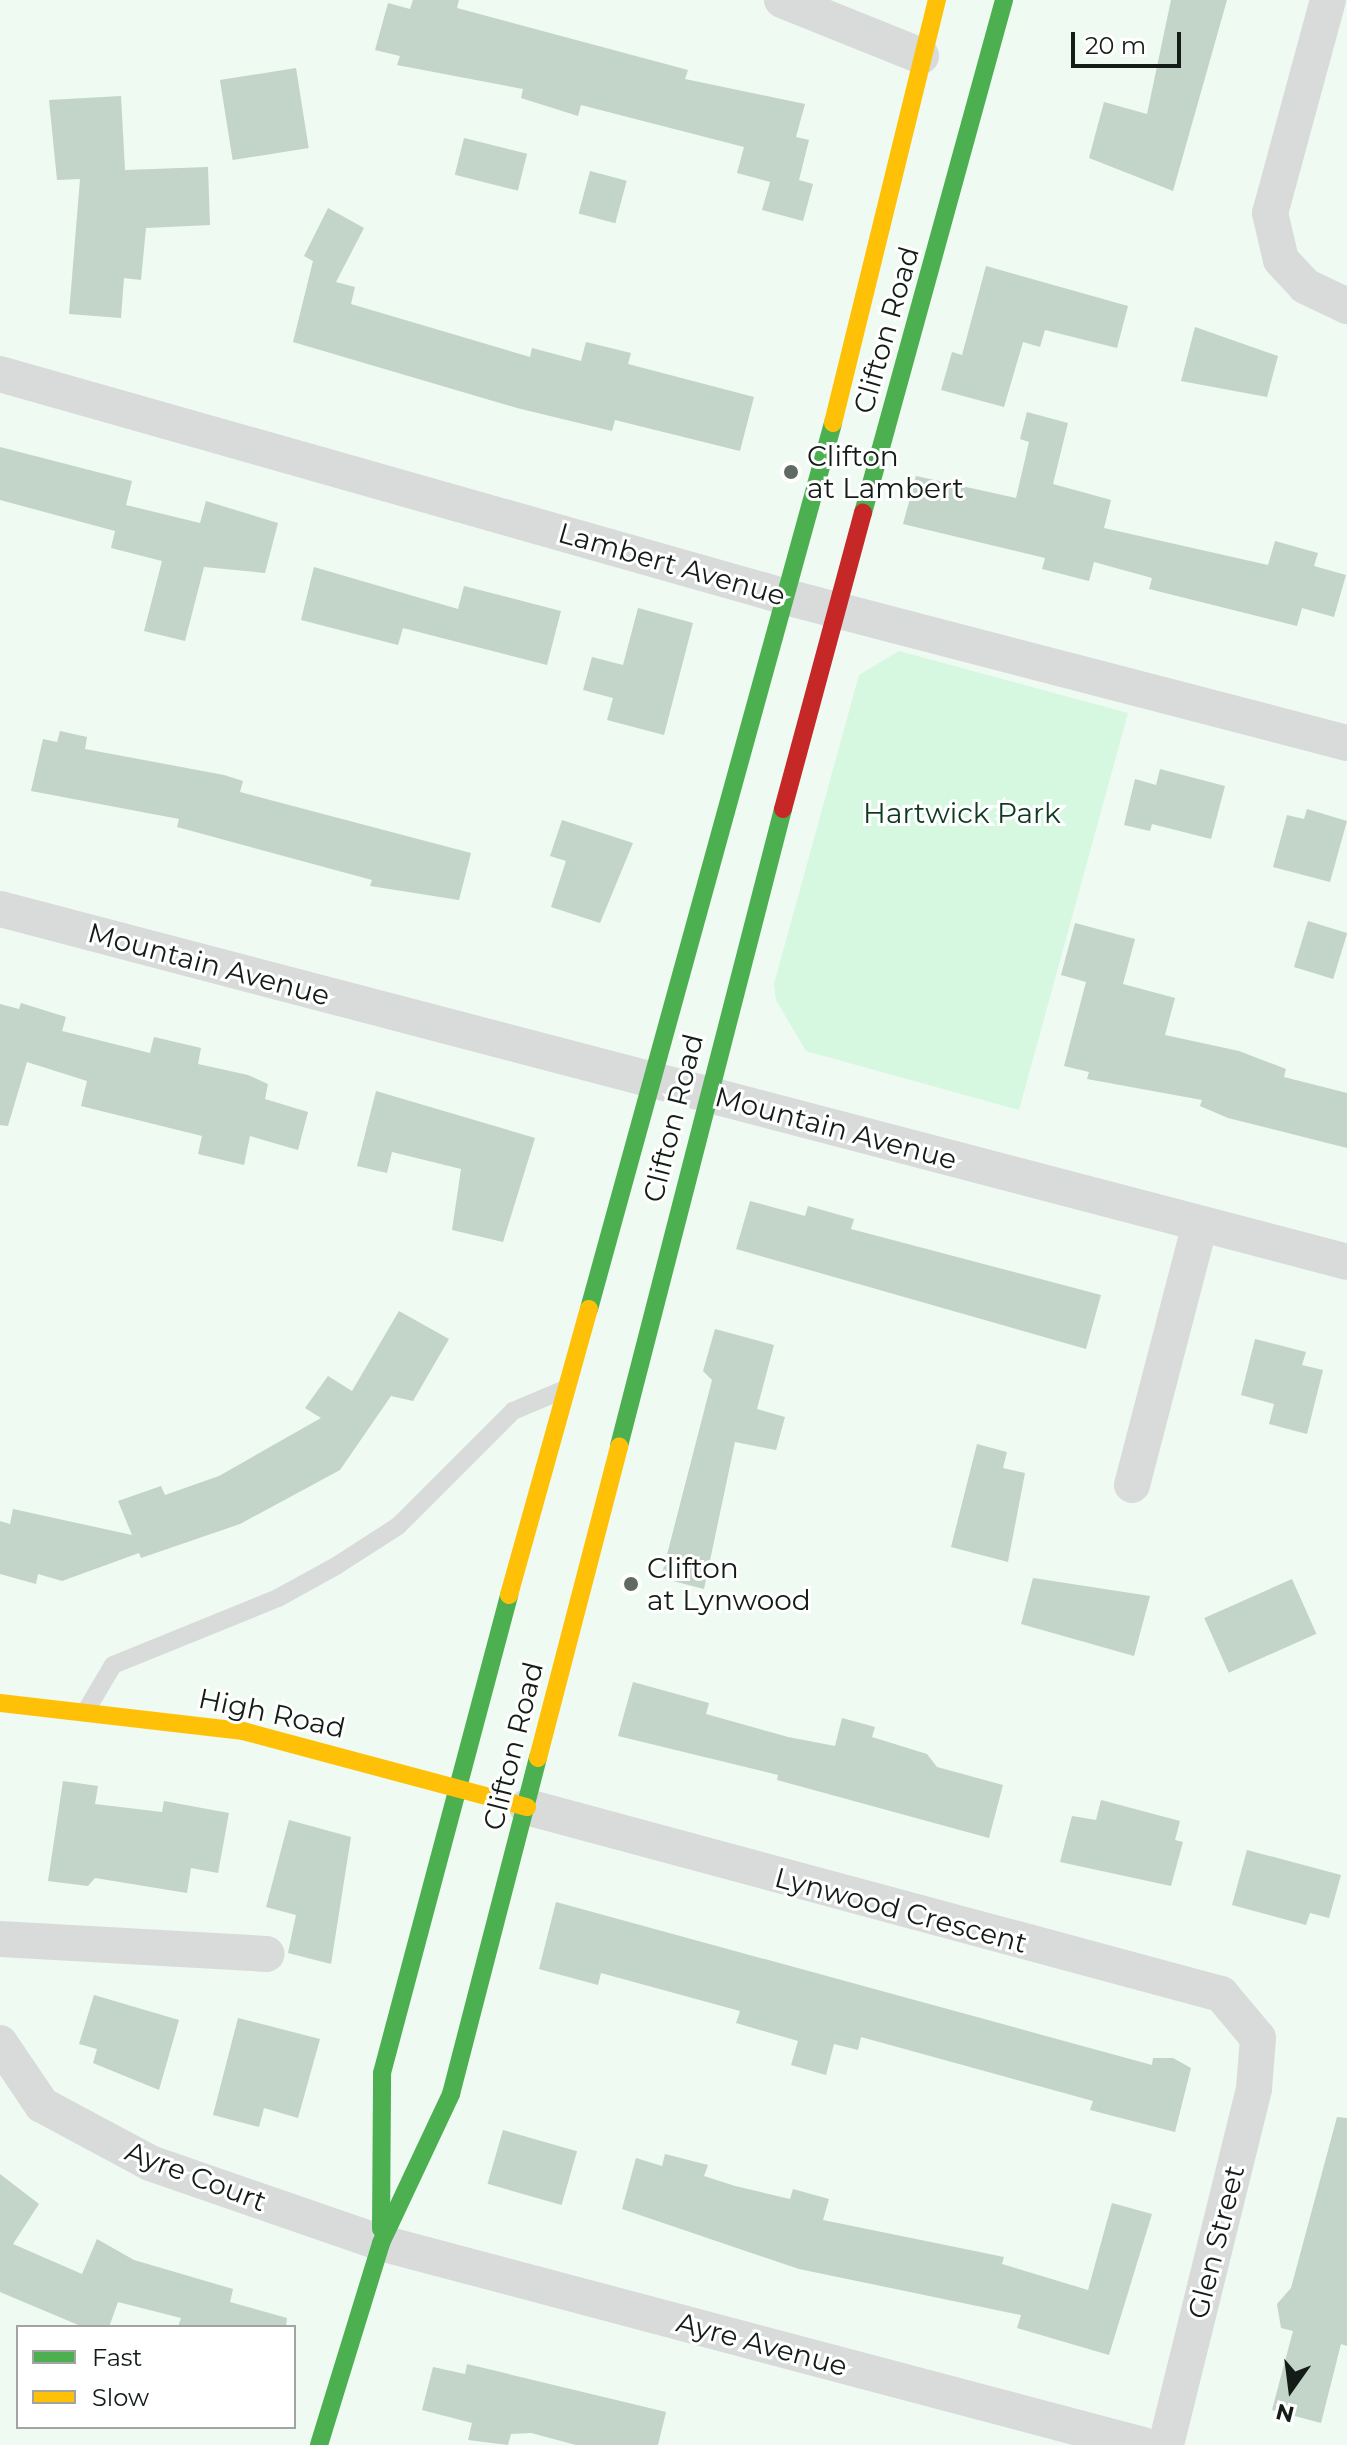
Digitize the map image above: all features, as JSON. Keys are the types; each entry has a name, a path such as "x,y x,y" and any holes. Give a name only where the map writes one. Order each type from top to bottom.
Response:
{"main road":[{"name":"Clifton Road","path":"381,2243 382,2073 456,1785 658,1082 790,598 937,0"},
{"name":"Clifton Road","path":"319,2445 381,2243 451,2094 708,1095 1004,0"},
{"name":"High Road","path":"0,1703 87,1709 243,1731 456,1785 527,1807"}],"street":[{"path":"782,0 921,56"},
{"path":"1328,0 1270,213 1281,260 1338,303"},
{"name":"Lambert Avenue","path":"0,374 790,598 1347,743"},
{"name":"Mountain Avenue","path":"0,909 1347,1262"},
{"path":"1132,1485 1200,1224"},
{"name":"Lynwood Crescent","path":"527,1807 1221,1994 1258,2038"},
{"path":"0,1939 267,1954"},
{"name":"Glen Street","path":"1166,2445 1254,2089 1258,2038"},
{"name":"Ayre Court","path":"0,2043 42,2105 150,2163 381,2243"},
{"name":"Ayre Avenue","path":"381,2243 1143,2445"}],"lane":[{"path":"87,1709 113,1665 278,1598 336,1566 398,1526 513,1411 571,1387"}],"green space":[{"name":"Hartwick Park","path":"899,651 1128,713 1019,1110 806,1051 776,1000 774,984 859,675"}],"building":[{"path":"413,0 459,0 457,8 688,70 685,79 805,104 796,137 809,140 799,180 813,184 803,221 762,210 770,182 737,173 744,147 581,105 578,116 521,98 523,89 397,65 400,56 375,50 388,3 410,9"},
{"path":"1171,0 1227,0 1173,191 1089,158 1104,102 1147,114"},
{"path":"296,68 309,148 233,160 220,80"},
{"path":"121,96 125,170 208,167 210,225 146,228 141,280 124,278 121,318 69,314 80,179 57,180 49,100"},
{"path":"464,138 527,154 518,191 455,175"},
{"path":"590,171 627,181 615,223 579,214"},
{"path":"328,208 364,228 336,282 355,287 351,304 530,357 532,348 581,361 586,342 631,353 628,364 754,397 740,451 615,420 612,431 517,408 293,342 313,261 304,256"},
{"path":"986,266 1128,306 1117,348 1045,330 1040,347 1023,342 1004,407 941,390 952,352 962,355"},
{"path":"1195,327 1278,356 1267,397 1181,381"},
{"path":"1027,412 1068,423 1053,484 1111,500 1104,528 1268,565 1275,541 1318,553 1314,566 1346,575 1334,617 1302,608 1297,626 1149,589 1152,578 1094,562 1089,581 1042,569 1045,558 903,524 916,476 1016,498 1029,442 1020,439"},
{"path":"0,447 132,481 126,505 200,523 206,501 278,523 265,573 204,567 185,641 144,631 162,561 111,548 115,531 0,500"},
{"path":"314,567 458,609 464,586 561,611 547,665 403,628 398,645 301,620"},
{"path":"638,608 693,623 664,735 607,720 613,698 583,690 592,657 623,665"},
{"path":"60,731 87,737 85,749 224,775 243,781 240,792 471,853 459,900 370,886 372,880 177,827 179,819 31,791 43,739 57,742"},
{"path":"1160,769 1225,786 1211,839 1152,824 1150,831 1124,825 1135,779 1156,785"},
{"path":"1307,809 1347,821 1330,882 1273,867 1287,815 1304,819"},
{"path":"562,820 633,843 600,923 551,907 566,861 550,856"},
{"path":"1308,921 1347,933 1333,979 1294,967"},
{"path":"1075,923 1135,939 1123,984 1175,998 1165,1035 1239,1051 1286,1069 1284,1077 1347,1093 1347,1148 1228,1118 1200,1106 1202,1100 1087,1079 1089,1072 1064,1066 1086,982 1061,975"},
{"path":"21,1003 66,1017 62,1031 150,1053 154,1037 201,1048 198,1064 248,1075 268,1084 265,1099 308,1112 298,1150 250,1136 244,1165 198,1154 202,1136 81,1106 87,1081 27,1062 8,1126 0,1125 0,1004 19,1009"},
{"path":"376,1091 535,1138 503,1242 452,1230 461,1169 392,1152 387,1173 357,1166"},
{"path":"750,1201 805,1216 808,1206 854,1219 851,1229 1101,1295 1086,1349 736,1249"},
{"path":"399,1311 449,1339 413,1401 391,1396 340,1470 240,1524 141,1558 139,1553 62,1581 38,1574 36,1584 0,1574 0,1521 10,1524 13,1509 132,1535 118,1501 161,1486 165,1495 219,1476 321,1418 305,1408 328,1376 352,1391"},
{"path":"715,1329 774,1345 757,1409 785,1417 776,1450 735,1442 704,1589 661,1578 712,1380 703,1371"},
{"path":"1255,1339 1306,1352 1302,1365 1323,1370 1307,1434 1269,1424 1274,1404 1241,1395"},
{"path":"977,1444 1007,1452 1003,1468 1025,1473 1008,1562 951,1547"},
{"path":"1033,1578 1150,1596 1134,1656 1021,1624"},
{"path":"1292,1579 1316,1634 1229,1673 1204,1618"},
{"path":"633,1682 709,1703 706,1714 788,1737 835,1746 842,1718 875,1727 872,1737 927,1754 937,1767 1003,1785 989,1838 777,1780 778,1775 618,1736"},
{"path":"63,1781 98,1786 95,1804 162,1812 164,1801 229,1813 218,1873 191,1868 187,1893 95,1878 88,1886 48,1881"},
{"path":"1101,1800 1180,1821 1175,1840 1183,1842 1171,1886 1060,1862 1072,1816 1096,1820"},
{"path":"289,1820 351,1837 331,1964 288,1953 296,1915 266,1907"},
{"path":"1247,1850 1341,1875 1329,1918 1310,1913 1306,1925 1232,1905"},
{"path":"556,1902 1152,2065 1153,2058 1173,2058 1191,2068 1175,2132 1090,2110 1093,2101 861,2037 858,2050 834,2044 826,2075 791,2065 798,2041 736,2023 740,2011 601,1973 598,1985 539,1969"},
{"path":"94,1995 179,2020 159,2090 93,2063 97,2049 79,2044"},
{"path":"238,2018 320,2039 298,2118 264,2108 259,2127 213,2115"},
{"path":"1337,2117 1347,2118 1347,2346 1341,2344 1321,2423 1272,2410 1293,2331 1281,2328 1277,2304 1291,2288"},
{"path":"503,2130 577,2151 562,2205 488,2184"},
{"path":"665,2154 708,2165 704,2176 735,2186 790,2199 793,2189 829,2199 823,2220 1004,2257 1002,2264 1088,2290 1112,2203 1152,2214 1109,2355 1017,2328 1021,2315 799,2269 622,2209 636,2158 662,2166"},
{"path":"0,2174 39,2204 13,2244 82,2274 97,2239 134,2260 233,2289 230,2302 287,2318 286,2325 179,2325 181,2318 118,2302 110,2325 78,2325 0,2292"},
{"path":"467,2364 666,2412 658,2445 576,2445 531,2433 511,2434 508,2445 468,2440 472,2423 422,2410 433,2367 465,2374"}],"traffic: fast":[{"path":"863,513 1004,0"},
{"path":"589,1309 833,423"},
{"path":"619,1446 783,809"},
{"path":"381,2229 382,2073 509,1595"},
{"path":"319,2445 381,2243 451,2094 538,1758"}],"traffic: slow":[{"path":"833,423 937,0"},
{"path":"509,1595 589,1309"},
{"path":"538,1758 619,1446"},
{"path":"0,1703 243,1731 527,1807"}],"traffic: jam":[{"path":"783,809 863,513"}],"place":[{"name":"Clifton at Lambert","path":"791,472"},
{"name":"Clifton at Lynwood","path":"631,1584"}]}
